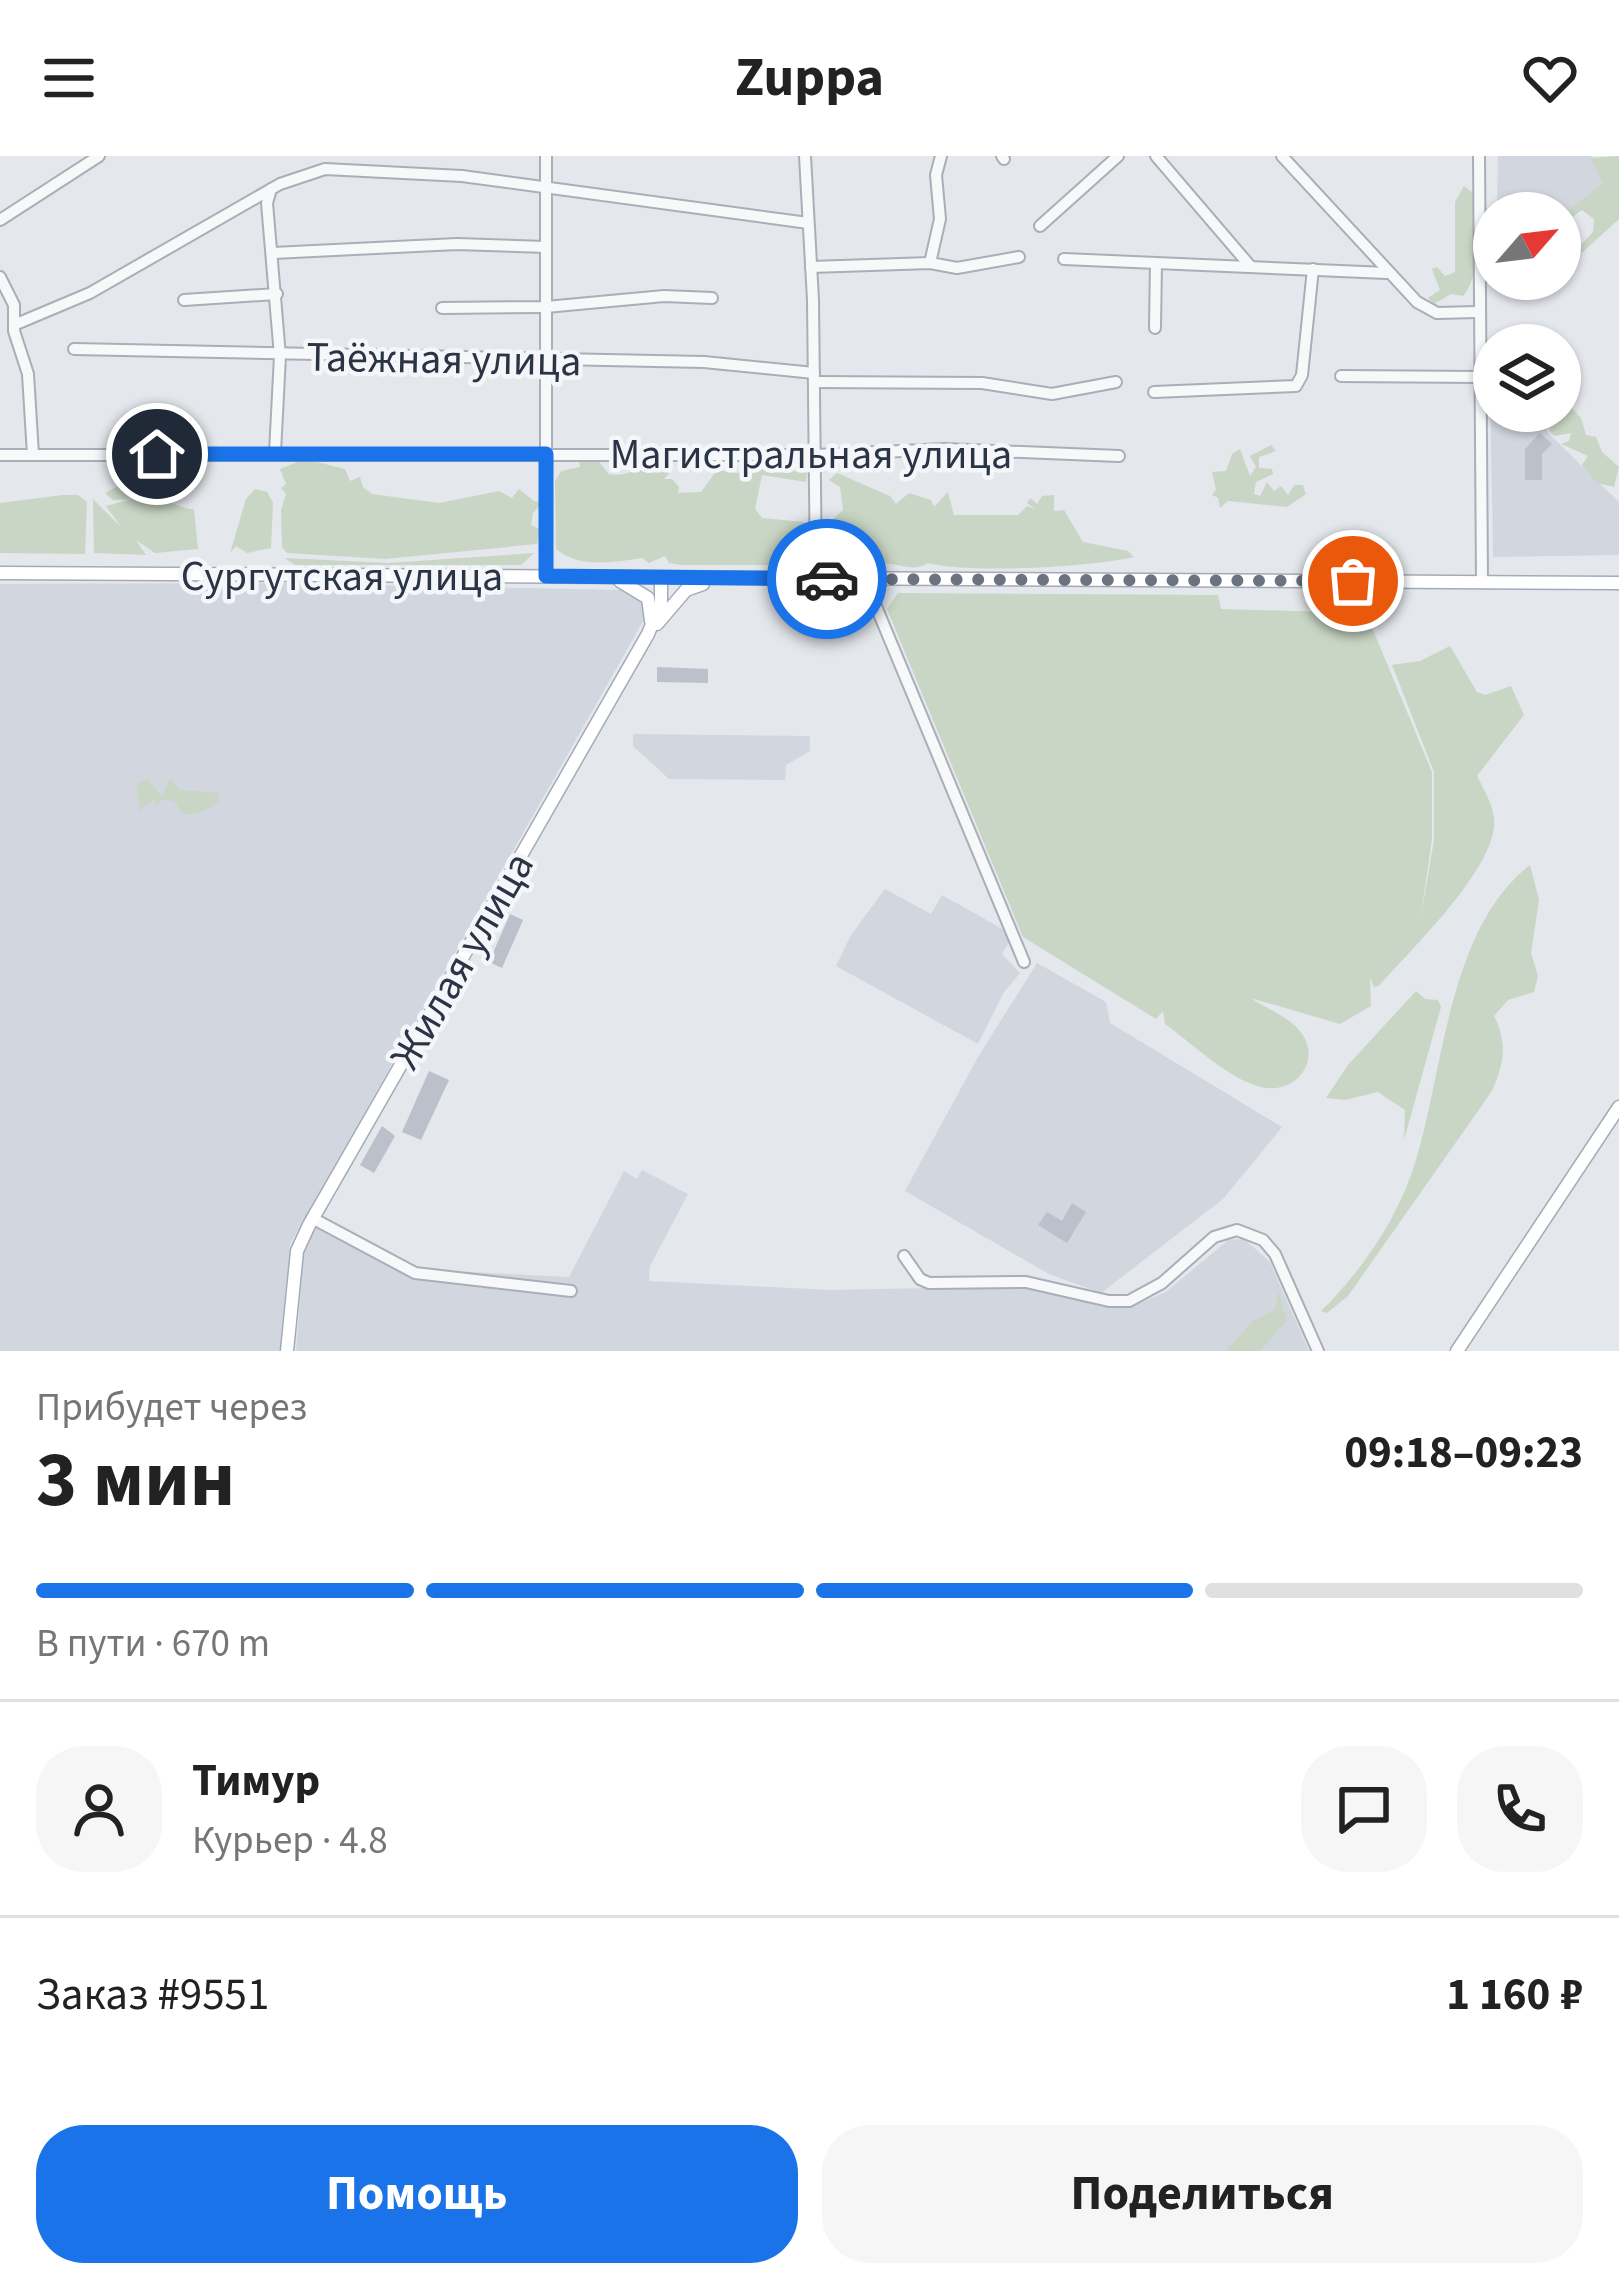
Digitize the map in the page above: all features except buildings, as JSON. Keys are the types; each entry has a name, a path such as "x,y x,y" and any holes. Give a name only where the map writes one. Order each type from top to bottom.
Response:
{"main road":[{"name":"Сургутская улица","path":"0,573 1619,583"},
{"path":"607,576 648,598 653,614 648,634"},
{"name":"Жилая улица","path":"287,1351 297,1251 312,1218 648,634 661,602 661,578"},
{"path":"648,634 686,590 723,579"},
{"path":"1457,1351 1619,1107"}],"street":[{"path":"0,220 99,156"},
{"path":"546,156 546,576"},
{"path":"805,156 816,579"},
{"path":"930,263 940,220 936,175 941,156"},
{"path":"1040,226 1118,156"},
{"path":"1156,156 1251,267"},
{"path":"1282,156 1387,273 1426,308 1478,313"},
{"path":"1478,324 1479,156"},
{"path":"14,326 90,292 271,189 298,176 340,168 462,176 808,223"},
{"path":"271,189 267,203 280,356 275,452"},
{"path":"273,253 457,244 546,247"},
{"path":"811,267 930,263 957,268 1019,256"},
{"path":"1064,259 1387,273"},
{"path":"1155,328 1156,263"},
{"path":"1154,392 1296,386 1302,375 1312,269"},
{"path":"0,277 14,305 14,326 28,374 33,455"},
{"path":"184,300 277,294"},
{"path":"442,308 712,298"},
{"name":"Таёжная улица","path":"74,349 704,362 814,377 982,383 1052,394 1116,382"},
{"path":"1341,376 1473,377"},
{"path":"1480,432 1482,581"},
{"name":"Магистральная улица","path":"0,455 816,455 945,449 1119,456"},
{"path":"866,580 1024,962"},
{"path":"312,1218 416,1273 571,1291"},
{"path":"904,1256 920,1280 929,1283 1026,1282 1124,1302 1162,1283 1214,1237 1229,1231 1247,1232 1275,1254 1318,1351"}],"shaded area":[{"path":"1498,156 1591,156 1604,183 1581,201 1581,192 1497,192"},
{"path":"1491,432 1547,432 1619,502 1619,555 1493,557"},
{"path":"277,583 626,590 645,606 645,618 290,1244 280,1351 0,1351 0,584"},
{"path":"633,734 810,736 810,751 786,765 785,780 669,779 633,746"},
{"path":"885,889 931,914 942,895 1013,935 1002,954 1020,973 1004,992 978,1044 836,966 851,935"},
{"path":"1037,963 1106,1002 1110,1023 1282,1127 1223,1199 1101,1293 1049,1274 905,1191 978,1057"},
{"path":"642,1170 688,1194 650,1266 649,1281 830,1290 1027,1286 1111,1306 1133,1306 1166,1292 1228,1240 1244,1239 1270,1262 1309,1351 296,1351 304,1250 315,1228 393,1268 569,1277 624,1171 637,1179"}],"green space":[{"path":"1619,156 1619,219 1581,253 1581,245 1593,232 1594,219 1581,211 1581,200 1603,183 1590,158"},
{"path":"1464,186 1473,193 1473,277 1463,296 1451,294 1434,304 1428,298 1440,290 1432,269 1437,267 1445,276 1455,272 1455,202"},
{"path":"1581,418 1586,435 1596,437 1602,452 1619,467 1614,487 1597,483 1582,465 1588,456 1561,444 1569,441 1571,433 1555,436 1550,432 1581,432"},
{"path":"1271,445 1276,451 1259,457 1259,468 1272,469 1273,474 1256,482 1254,494 1260,496 1267,482 1274,491 1281,486 1288,495 1294,485 1303,485 1306,494 1287,507 1228,501 1220,508 1212,495 1216,490 1212,472 1226,471 1232,454 1240,449 1250,476 1256,467 1250,456"},
{"path":"657,458 669,474 664,479 672,479 678,493 701,492 717,470 737,473 762,467 807,473 806,482 762,475 755,509 762,518 804,522 809,555 790,565 681,565 669,563 665,556 649,563 642,558 586,562 556,549 555,481 561,471 580,467 579,460 597,459 609,474 623,474"},
{"path":"305,459 345,469 350,481 360,477 372,494 439,503 499,491 512,498 519,489 543,502 533,513 531,525 540,529 537,544 385,559 287,553 282,547 281,510 286,494 281,488 286,484 280,469"},
{"path":"837,473 890,496 896,504 909,493 931,500 934,507 948,492 954,515 1018,515 1027,506 1035,509 1027,503 1030,498 1037,504 1042,496 1054,495 1054,511 1064,510 1083,542 1128,551 1134,557 1000,569 846,563 832,554 826,526 843,510 840,487 829,480"},
{"path":"149,478 161,485 137,497 154,496 194,509 198,549 155,553 136,540 146,555 94,553 93,499 122,528 106,506 132,499 113,500 105,493 132,479"},
{"path":"255,489 267,492 273,503 271,548 247,553 236,546 230,553 246,499"},
{"path":"78,495 87,502 85,554 0,553 0,503"},
{"path":"534,553 521,565 295,565 285,558 388,563"},
{"path":"898,593 1218,595 1221,609 1332,612 1373,630 1432,772 1432,839 1420,922 1434,840 1434,772 1392,665 1420,661 1450,646 1477,692 1485,695 1511,686 1524,715 1477,776 1493,814 1488,847 1463,890 1410,952 1379,986 1374,987 1370,977 1371,1006 1340,1024 1251,998 1293,1024 1309,1052 1303,1072 1285,1086 1249,1083 1165,1024 1163,1011 1156,1019 1023,937 887,609"},
{"path":"170,778 180,790 218,793 219,801 202,812 187,814 174,801 161,800 157,805 154,799 140,811 136,784 147,779 163,797"},
{"path":"1530,865 1539,900 1531,953 1538,976 1534,992 1508,1000 1494,1016 1503,1054 1492,1091 1348,1296 1327,1313 1321,1311 1351,1279 1399,1204 1415,1163 1465,962 1503,892"},
{"path":"1416,991 1425,999 1438,1000 1441,1007 1404,1140 1405,1110 1378,1092 1345,1100 1326,1098 1348,1065"},
{"path":"1278,1291 1287,1320 1260,1351 1226,1351 1253,1321 1275,1310"}],"way so far":[{"path":"827,579 1353,581"}],"route":[{"path":"157,454 546,454 546,576 827,579"}]}
